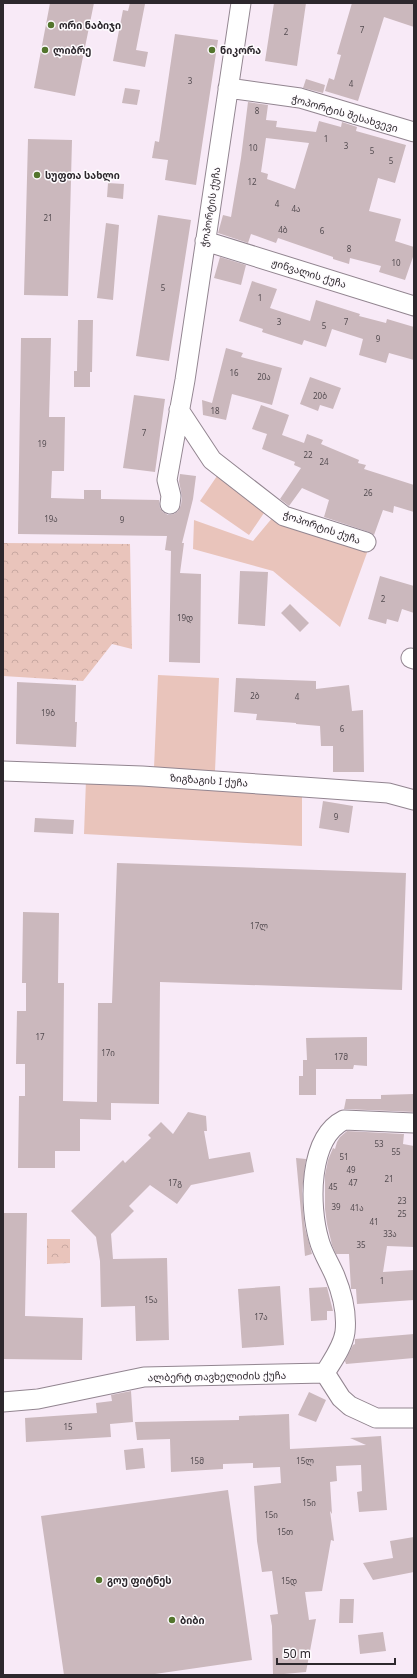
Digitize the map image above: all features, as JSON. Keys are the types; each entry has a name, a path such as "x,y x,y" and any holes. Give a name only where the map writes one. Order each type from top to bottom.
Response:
{"street":[{"name":"ჭოპორტის ქუჩა","path":"170,504 171,496 167,480 241,3"},
{"name":"ჭოპორტის შესახვევი","path":"228,88 300,98 414,132"},
{"name":"ჟინვალის ქუჩა","path":"205,240 414,306"},
{"name":"ჭოპორტის ქუჩა","path":"179,410 212,460 284,516 366,542"},
{"name":"ზიგზაგის I ქუჩა","path":"3,771 142,776 303,787 388,793 414,800"},
{"path":"414,1123 344,1120 331,1129 319,1150 313,1180 314,1222 319,1241 335,1277 344,1305 345,1333 341,1345 325,1373 341,1398 350,1406 376,1418 414,1418"},
{"name":"ალბერტ თავხელიძის ქუჩა","path":"3,1402 38,1398 144,1377 325,1373"}],"green space":[{"path":"217,476 266,510 249,535 200,501"},
{"path":"273,517 368,550 340,627 273,571 193,549 194,520 253,541"},
{"path":"3,543 130,544 132,649 112,644 83,681 3,676"},
{"path":"158,675 219,678 215,771 154,768"},
{"path":"86,780 302,795 302,846 84,834"},
{"path":"47,1239 70,1239 70,1263 47,1264"}],"building":[{"path":"50,3 94,3 75,96 34,88"},
{"path":"130,3 145,4 136,50 148,52 145,67 113,61 123,10 128,11"},
{"path":"274,3 306,3 297,66 265,61"},
{"path":"352,3 414,3 414,27 384,17 358,101 325,91 329,78 334,80 341,55 337,54"},
{"path":"175,34 218,40 196,185 165,180 168,160 152,158 155,141 159,142"},
{"path":"306,79 325,85 323,93 303,88"},
{"path":"125,88 140,90 137,105 122,103"},
{"path":"248,102 268,105 266,120 277,121 276,127 316,132 319,121 341,127 342,122 357,127 356,131 406,145 395,183 378,178 369,211 401,219 395,241 414,247 414,254 405,280 379,272 381,266 350,258 349,264 278,238 276,243 251,234 248,243 218,233 223,215 231,217 241,158","holes":["266,138 309,143 295,189 267,179 268,174 261,172"]},
{"path":"28,139 72,140 68,296 24,295"},
{"path":"108,183 124,184 123,199 107,197"},
{"path":"158,215 191,220 169,361 136,356"},
{"path":"106,223 119,225 113,300 97,298"},
{"path":"220,257 246,265 241,285 214,278"},
{"path":"252,281 277,289 270,308 310,321 316,300 360,314 359,316 386,323 387,319 414,327 414,360 389,353 386,363 359,355 363,339 332,329 326,347 304,340 302,345 262,332 263,329 239,321"},
{"path":"78,320 93,320 92,372 90,372 90,387 74,387 74,371 77,371"},
{"path":"21,338 51,338 49,417 65,417 64,471 52,471 51,498 84,499 84,490 101,490 101,499 159,500 160,508 168,515 174,514 178,511 181,505 182,497 179,481 180,474 196,476 193,499 182,543 184,543 180,573 201,574 200,663 169,662 171,551 165,550 167,536 18,534"},
{"path":"226,348 243,353 241,357 282,368 272,405 232,394 226,420 203,415 202,400 212,403"},
{"path":"310,377 341,388 333,409 320,405 318,411 300,404"},
{"path":"134,395 165,399 155,472 123,468"},
{"path":"261,405 289,415 282,435 304,443 307,434 323,440 321,444 359,460 358,463 366,465 364,469 414,485 414,512 394,506 393,513 383,510 374,535 324,517 329,500 302,488 289,506 280,499 301,468 294,465 295,462 262,449 267,434 252,429"},
{"path":"240,571 268,572 265,626 238,624"},
{"path":"380,576 414,586 414,613 402,609 398,622 387,619 386,624 368,619"},
{"path":"290,604 309,623 300,632 281,613"},
{"path":"236,678 316,681 316,689 349,685 352,711 363,710 364,772 333,772 333,746 321,746 320,726 256,720 257,714 234,712"},
{"path":"17,682 76,685 76,747 16,744"},
{"path":"323,801 353,806 349,833 319,828"},
{"path":"35,818 74,820 73,834 34,832"},
{"path":"117,863 406,873 402,990 160,982 159,1104 111,1103 111,1120 80,1119 80,1151 55,1151 55,1168 18,1168 19,1096 25,1096 25,1064 16,1064 17,1011 26,1011 26,983 22,983 23,912 59,913 58,983 64,983 63,1101 97,1102 98,1003 112,1003"},
{"path":"367,1037 367,1066 354,1065 353,1069 316,1069 316,1095 299,1095 299,1076 303,1076 303,1060 307,1060 306,1038"},
{"path":"414,1094 414,1112 344,1109 346,1099 381,1099 381,1095"},
{"path":"188,1112 206,1116 207,1131 204,1131 209,1159 250,1152 254,1172 191,1185 177,1204 150,1185 129,1206 134,1211 111,1234 113,1259 167,1258 169,1340 136,1341 135,1306 101,1307 100,1261 96,1237 71,1211 123,1160 125,1163 151,1138 148,1135 161,1122 173,1134"},
{"path":"347,1131 404,1134 403,1144 414,1146 414,1247 387,1246 383,1272 414,1270 414,1300 357,1304 356,1289 351,1289 349,1254 336,1254 332,1245 325,1209 325,1175 328,1160 333,1148 335,1149 340,1137"},
{"path":"296,1158 306,1159 302,1191 303,1210 305,1228 312,1254 305,1256"},
{"path":"3,1213 27,1213 25,1316 83,1318 82,1360 3,1359"},
{"path":"280,1286 284,1345 242,1348 238,1289"},
{"path":"327,1287 333,1311 327,1311 327,1320 311,1321 309,1288"},
{"path":"414,1334 414,1358 346,1364 345,1361 353,1345 355,1344 355,1339"},
{"path":"131,1391 133,1422 110,1424 111,1437 26,1442 25,1418 97,1413 96,1403 112,1401 111,1395"},
{"path":"309,1392 326,1400 316,1422 298,1415"},
{"path":"289,1414 290,1449 366,1445 350,1438 381,1436 387,1510 359,1512 357,1492 362,1491 361,1465 336,1466 337,1481 330,1482 332,1514 330,1511 334,1541 331,1540 322,1591 305,1592 309,1620 316,1619 306,1672 273,1675 272,1626 270,1615 278,1614 272,1571 262,1572 257,1541 254,1486 281,1483 280,1467 253,1468 253,1463 223,1464 223,1469 171,1472 170,1439 137,1440 135,1422 239,1420 239,1416"},
{"path":"143,1448 145,1468 126,1470 124,1450"},
{"path":"228,1490 252,1660 148,1675 64,1675 41,1516"},
{"path":"414,1537 414,1572 373,1580 363,1563 393,1558 390,1541"},
{"path":"340,1599 354,1599 353,1623 339,1623"},
{"path":"383,1632 386,1651 360,1654 358,1635"}],"place":[{"name":"ორი ნაბიჯი","path":"51,25"},
{"name":"ლიბრე","path":"45,50"},
{"name":"ნიკორა","path":"212,50"},
{"name":"სუფთა სახლი","path":"37,175"},
{"name":"გოუ ფიტნეს","path":"99,1580"},
{"name":"ბიბი","path":"172,1620"}]}
